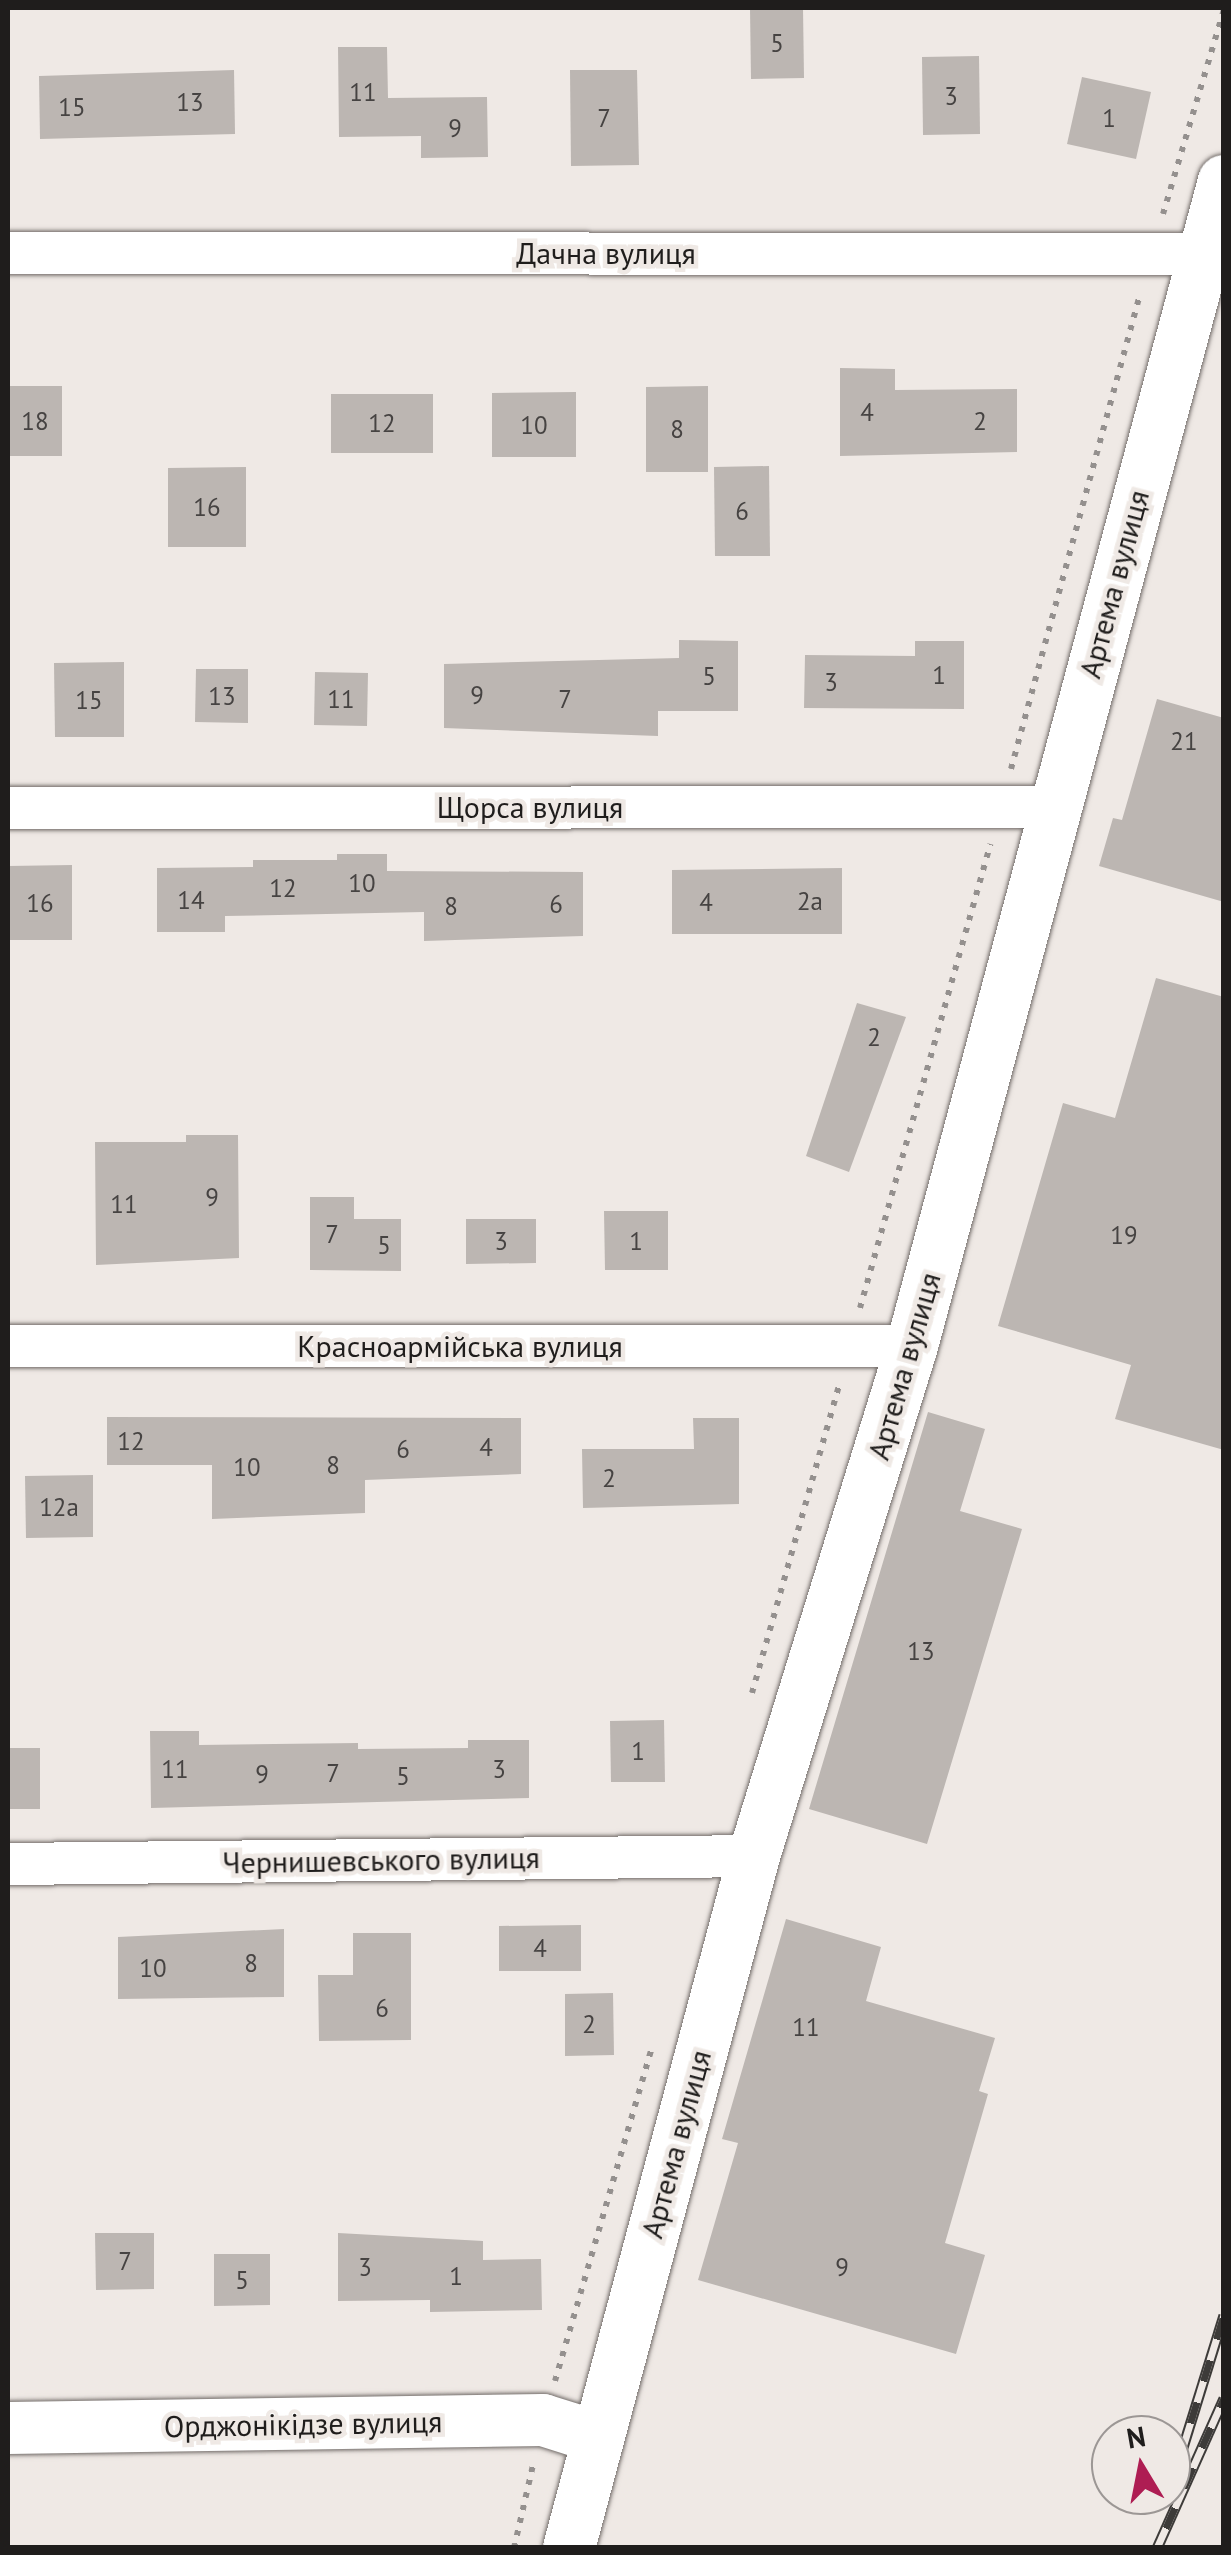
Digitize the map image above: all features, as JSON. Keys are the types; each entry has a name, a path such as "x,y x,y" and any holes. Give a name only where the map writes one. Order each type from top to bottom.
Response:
{"main road":[{"name":"Артема вулиця","path":"570,2548 754,1856 912,1346 1053,807 1224,181"},
{"name":"Орджонікідзе вулиця","path":"8,2428 544,2420 597,2437"}],"street":[{"name":"Дачна вулиця","path":"8,253 1204,254"},
{"name":"Щорса вулиця","path":"8,808 1053,807"},
{"name":"Красноармійська вулиця","path":"8,1346 912,1346"},
{"name":"Чернишевського вулиця","path":"8,1864 754,1856"}],"path":[{"path":"749,1705 1001,807 1151,253 1224,10"},
{"path":"514,2548 544,2420 658,2026"}],"building":[{"path":"750,8 803,8 804,78 751,79"},
{"path":"338,47 387,47 388,98 487,97 488,157 421,158 421,136 339,137"},
{"path":"979,56 980,134 923,135 922,57"},
{"path":"234,70 235,134 40,139 39,76"},
{"path":"570,70 637,70 639,165 571,166"},
{"path":"1082,77 1151,92 1136,159 1067,144"},
{"path":"840,368 895,369 895,390 1017,389 1017,452 840,456"},
{"path":"8,386 62,386 62,456 8,456"},
{"path":"708,386 708,472 646,472 646,387"},
{"path":"576,392 576,457 492,457 492,393"},
{"path":"331,394 433,394 433,453 331,453"},
{"path":"769,466 770,556 715,556 714,467"},
{"path":"246,467 246,547 168,547 168,468"},
{"path":"679,640 738,641 738,711 658,711 658,736 444,728 444,664 679,658"},
{"path":"915,641 964,641 964,709 804,708 805,655 915,656"},
{"path":"124,662 124,737 55,737 54,663"},
{"path":"196,669 248,669 248,723 195,722"},
{"path":"315,672 368,673 367,726 314,725"},
{"path":"1157,699 1224,718 1224,902 1099,866 1113,818 1122,820"},
{"path":"337,854 387,854 387,871 583,872 583,936 424,941 424,912 225,916 225,932 157,932 157,868 253,867 253,860 337,860"},
{"path":"72,865 72,940 8,940 8,866"},
{"path":"842,868 842,934 672,934 672,870"},
{"path":"1156,978 1224,997 1224,1450 1115,1419 1131,1365 998,1326 1063,1103 1115,1118"},
{"path":"857,1003 906,1017 849,1172 806,1156"},
{"path":"186,1135 238,1135 239,1258 96,1265 95,1142 186,1142"},
{"path":"310,1197 354,1197 354,1219 401,1219 401,1271 310,1270"},
{"path":"604,1211 668,1211 668,1270 605,1270"},
{"path":"466,1219 536,1219 536,1263 466,1264"},
{"path":"928,1412 985,1429 960,1511 1022,1529 927,1844 809,1809"},
{"path":"107,1417 521,1418 521,1474 365,1480 365,1513 212,1519 212,1465 107,1465"},
{"path":"693,1418 739,1418 739,1504 583,1508 582,1449 694,1449"},
{"path":"93,1475 93,1537 26,1538 25,1476"},
{"path":"664,1720 665,1782 611,1782 610,1721"},
{"path":"150,1731 199,1731 199,1745 358,1743 358,1749 468,1748 468,1740 529,1740 529,1798 151,1808"},
{"path":"8,1748 40,1748 40,1809 8,1809"},
{"path":"786,1919 881,1947 866,2001 995,2038 979,2091 988,2094 945,2243 985,2255 956,2354 698,2280 738,2143 722,2139"},
{"path":"581,1925 581,1971 499,1971 499,1926"},
{"path":"284,1929 284,1997 118,1999 118,1937"},
{"path":"353,1933 411,1933 411,2040 319,2041 318,1975 353,1975"},
{"path":"613,1993 614,2055 565,2056 565,1994"},
{"path":"95,2233 154,2233 154,2289 96,2290"},
{"path":"338,2233 483,2241 483,2260 541,2259 542,2310 430,2312 430,2300 338,2301"},
{"path":"214,2254 270,2254 270,2305 214,2306"}],"railway":[{"path":"1191,2421 1224,2315"},
{"path":"1157,2548 1224,2398"}]}
